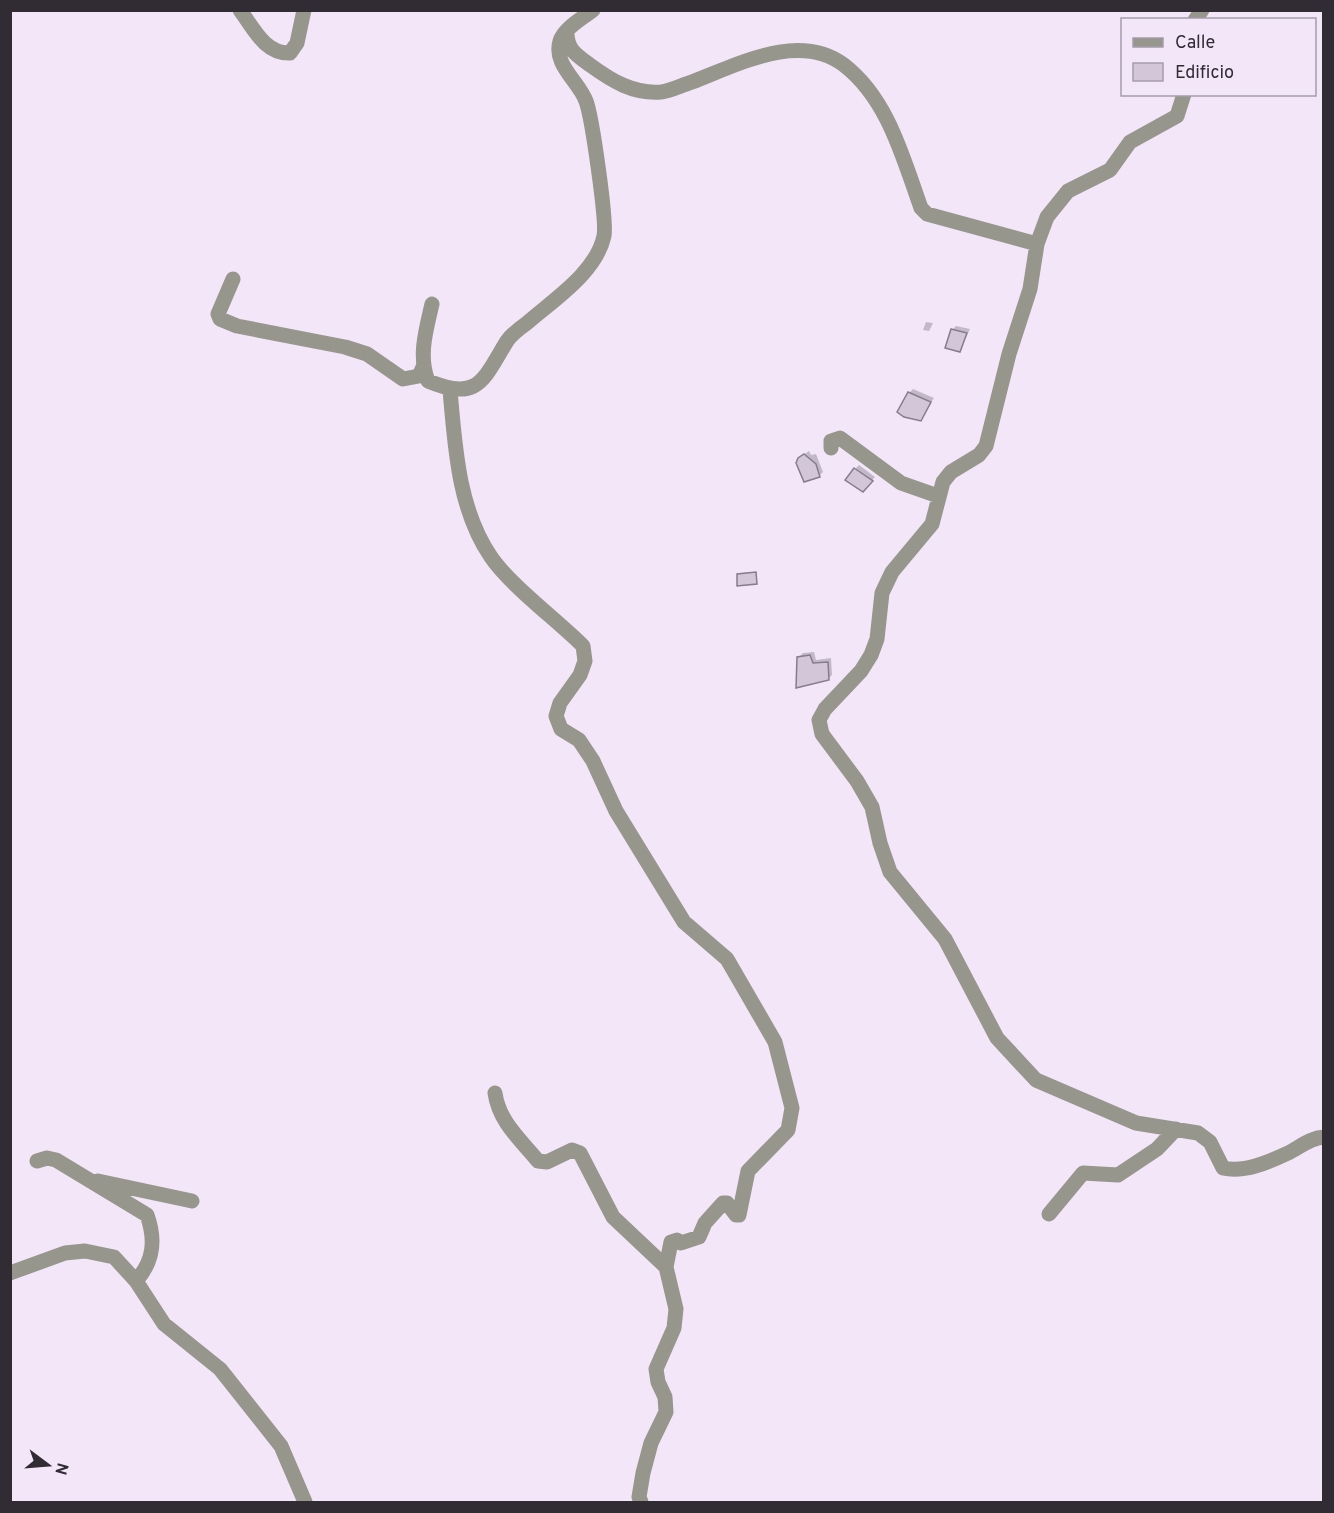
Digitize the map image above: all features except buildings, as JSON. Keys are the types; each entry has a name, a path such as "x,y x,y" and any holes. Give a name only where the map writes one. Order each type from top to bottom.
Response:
{"street":[{"path":"240,10 268,47 279,53 290,53 297,43 304,10"},
{"path":"423,367 428,381 450,390 466,390 484,377 509,338 581,276 600,248 604,221 587,103 560,61 561,38 567,30 593,10"},
{"path":"567,30 567,41 571,50 619,85 641,91 663,92 776,52 810,50 843,65 879,102 921,208 927,214 935,219 1037,244"},
{"path":"1183,96 1177,116 1130,142 1110,170 1068,191 1047,217 1037,244 1030,290 1009,354 986,446 979,455 951,472 938,496 932,524 892,572 882,593 877,639 871,655 861,671 825,709 819,720 822,734 857,781 872,807 880,843 890,872 945,939 997,1038 1036,1080 1136,1122 1198,1133 1210,1142 1224,1168 1237,1171 1288,1153 1316,1138 1323,1137"},
{"path":"233,279 218,314 220,319 237,326 345,347 367,354 403,379 419,376 423,367 425,336 432,304"},
{"path":"450,390 456,456 471,516 491,557 583,646 585,661 580,675 560,703 556,716 561,729 579,740 593,761 616,812 684,922 727,959 775,1042 792,1108 788,1131 748,1171 740,1215 736,1215 727,1203 723,1203 705,1223 699,1237 681,1243 677,1240 671,1242 666,1267 676,1309 674,1328 656,1369 658,1382 665,1397 666,1412 651,1443 643,1473 639,1497 641,1503"},
{"path":"831,448 831,441 840,438 901,483 938,496"},
{"path":"495,1093 500,1111 510,1129 538,1161 547,1162 572,1150 580,1153 613,1217 666,1267"},
{"path":"1049,1214 1083,1173 1118,1175 1157,1149 1176,1129"},
{"path":"37,1161 48,1158 56,1160 147,1215 153,1233 152,1253 145,1271 136,1281"},
{"path":"94,1183 108,1182 192,1201"},
{"path":"10,1273 66,1253 85,1251 114,1257 136,1281 164,1324 220,1369 280,1446 304,1503"}]}
